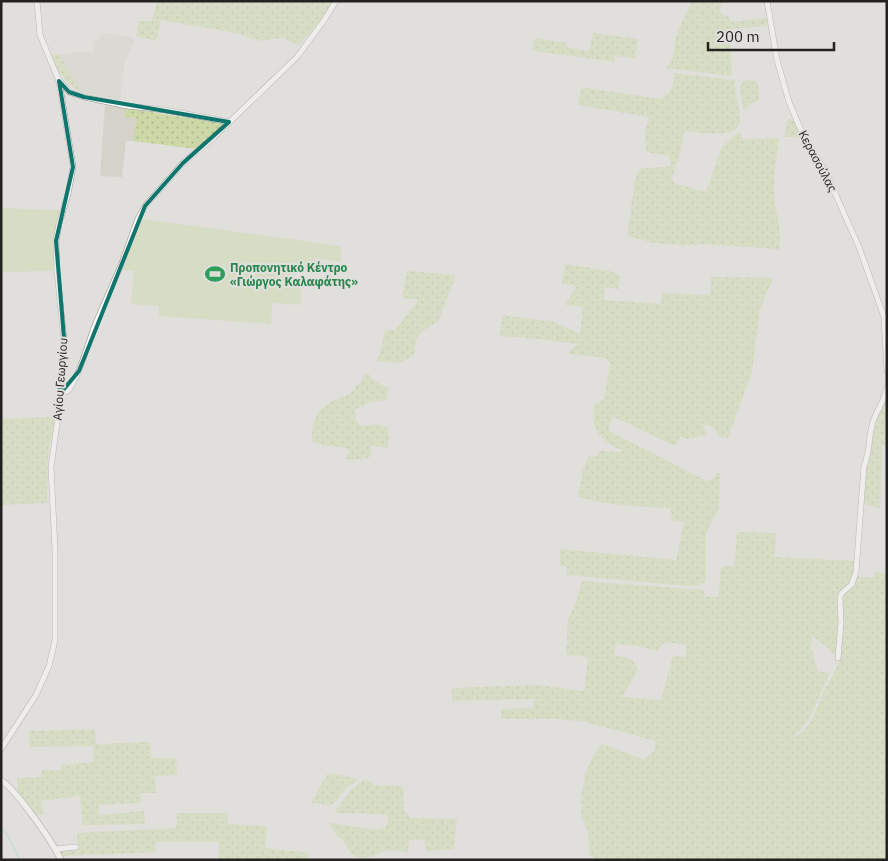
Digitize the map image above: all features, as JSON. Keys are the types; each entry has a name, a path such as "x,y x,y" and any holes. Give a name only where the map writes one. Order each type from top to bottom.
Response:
{"street":[{"name":"Αγίου Γεωργίου","path":"1,749 36,695 44,679 53,653 55,640 55,549 51,467 58,417 64,338 57,271 56,240 73,166 59,81 40,35 37,1"},
{"path":"59,396 69,390 79,371 95,325 122,263 137,221 145,206 183,163 297,57 336,1"},
{"name":"Κερασούλας","path":"767,1 777,60 789,102 800,128 826,173 859,247 884,317 887,370"},
{"path":"59,81 69,92 84,98 229,122"},
{"path":"838,658 841,623 840,597 852,584 856,572 864,466 870,450 873,422 887,388"},
{"path":"1,780 16,795 56,849 61,860"},
{"path":"56,849 76,847"}],"highlighted area":[{"path":"59,81 69,92 84,97 229,122 183,163 145,206 79,371 59,395 64,338 56,241 73,167"}],"shaded area":[{"path":"102,33 135,38 124,65 120,100 81,92 60,54 94,51 93,41 99,41"},
{"path":"105,105 125,108 125,117 136,118 133,141 126,141 122,177 100,176"}],"green space":[{"path":"157,1 334,1 323,18 299,45 282,38 261,41 231,32 161,20 156,41 136,36 139,21 152,21"},
{"path":"692,1 744,1 721,3 720,11 722,15 728,16 732,22 766,18 768,26 730,29 731,76 666,68 672,61 680,26"},
{"path":"593,33 638,39 635,58 615,56 614,62 535,51 532,49 535,38 567,43 566,47 589,51"},
{"path":"60,54 81,92 66,81 50,55"},
{"path":"674,73 735,80 740,119 738,126 733,131 726,133 684,131 680,154 672,177 674,183 706,192 721,149 740,132 743,139 779,138 774,187 780,235 779,249 654,243 627,236 635,180 640,168 668,167 671,163 669,156 646,152 645,129 649,117 578,105 581,87 660,99 668,94 673,82"},
{"path":"744,80 757,81 759,92 758,101 750,103 746,109 743,109 740,87"},
{"path":"125,108 226,124 197,149 133,141 136,118 125,117"},
{"path":"788,119 793,120 802,137 784,137"},
{"path":"1,208 62,210 54,245 54,271 1,272"},
{"name":"Προπονητικό Κέντρο «Γιώργος Καλαφάτης»","path":"143,219 341,246 341,262 315,258 314,269 297,268 293,285 301,285 301,305 272,303 271,324 159,316 159,306 131,304 134,271 121,270"},
{"path":"565,264 610,271 620,275 618,289 604,287 604,300 661,304 662,293 710,295 711,277 773,278 760,309 752,372 728,438 720,437 712,426 703,424 707,435 687,439 680,437 675,446 614,417 609,425 609,431 707,481 714,478 717,473 720,473 719,509 706,533 705,582 697,586 566,575 567,567 560,566 560,549 676,560 684,522 672,520 671,508 624,505 578,497 583,470 589,456 598,456 599,451 622,452 622,450 612,446 602,438 594,425 594,405 604,399 610,362 605,358 569,354 568,352 579,344 499,336 503,315 554,322 580,334 583,307 565,305 577,286 562,283"},
{"path":"407,271 456,275 438,322 418,337 415,346 416,352 403,361 376,361 381,350 385,330 395,330 419,300 402,298"},
{"path":"368,373 373,380 389,389 386,400 371,402 356,409 356,421 362,426 385,426 389,432 388,448 371,446 371,455 368,458 346,459 349,451 346,448 323,445 312,441 313,425 317,414 321,410 352,392 356,385 362,382 363,376"},
{"path":"887,395 887,445 882,445 880,508 864,504 865,474 871,451 874,422"},
{"path":"55,417 48,455 47,503 1,505 1,419"},
{"path":"737,532 776,533 775,557 855,561 857,576 873,578 874,572 887,574 887,860 599,860 590,855 587,829 581,817 585,774 592,759 601,743 644,760 654,751 656,741 585,722 559,719 501,719 501,709 533,708 534,699 452,701 452,688 537,685 584,691 588,657 566,655 568,619 576,603 582,581 704,590 704,596 718,597 721,566 734,567","holes":["812,637 823,644 839,659 836,670 826,687 814,715 806,728 795,737 796,733 799,732 811,715 830,672 818,672 811,647","665,642 687,645 685,657 673,656 661,700 622,697 638,670 635,663 626,657 614,655 616,644 638,646 657,651"]},
{"path":"95,729 96,744 150,742 151,758 176,758 177,775 155,776 156,793 141,793 141,803 98,805 99,815 144,811 145,824 83,825 80,796 41,801 43,814 34,815 18,793 17,778 41,777 42,770 61,770 61,765 94,762 93,746 30,747 29,731"},
{"path":"328,773 359,779 347,787 332,805 311,803"},
{"path":"364,780 372,782 373,785 403,786 404,811 411,818 457,819 454,849 426,851 424,840 409,840 408,853 388,850 363,858 353,855 335,833 330,823 379,829 386,825 388,820 385,814 334,813 350,791"},
{"path":"177,813 227,813 228,824 267,826 265,848 310,853 306,860 218,860 219,842 156,842 156,852 63,856 60,850 78,848 77,833 176,828"}],"waterway":[{"path":"1,829 5,831 20,860"}],"place":[{"name":"Προπονητικό Κέντρο «Γιώργος Καλαφάτης»","path":"215,274"}]}
